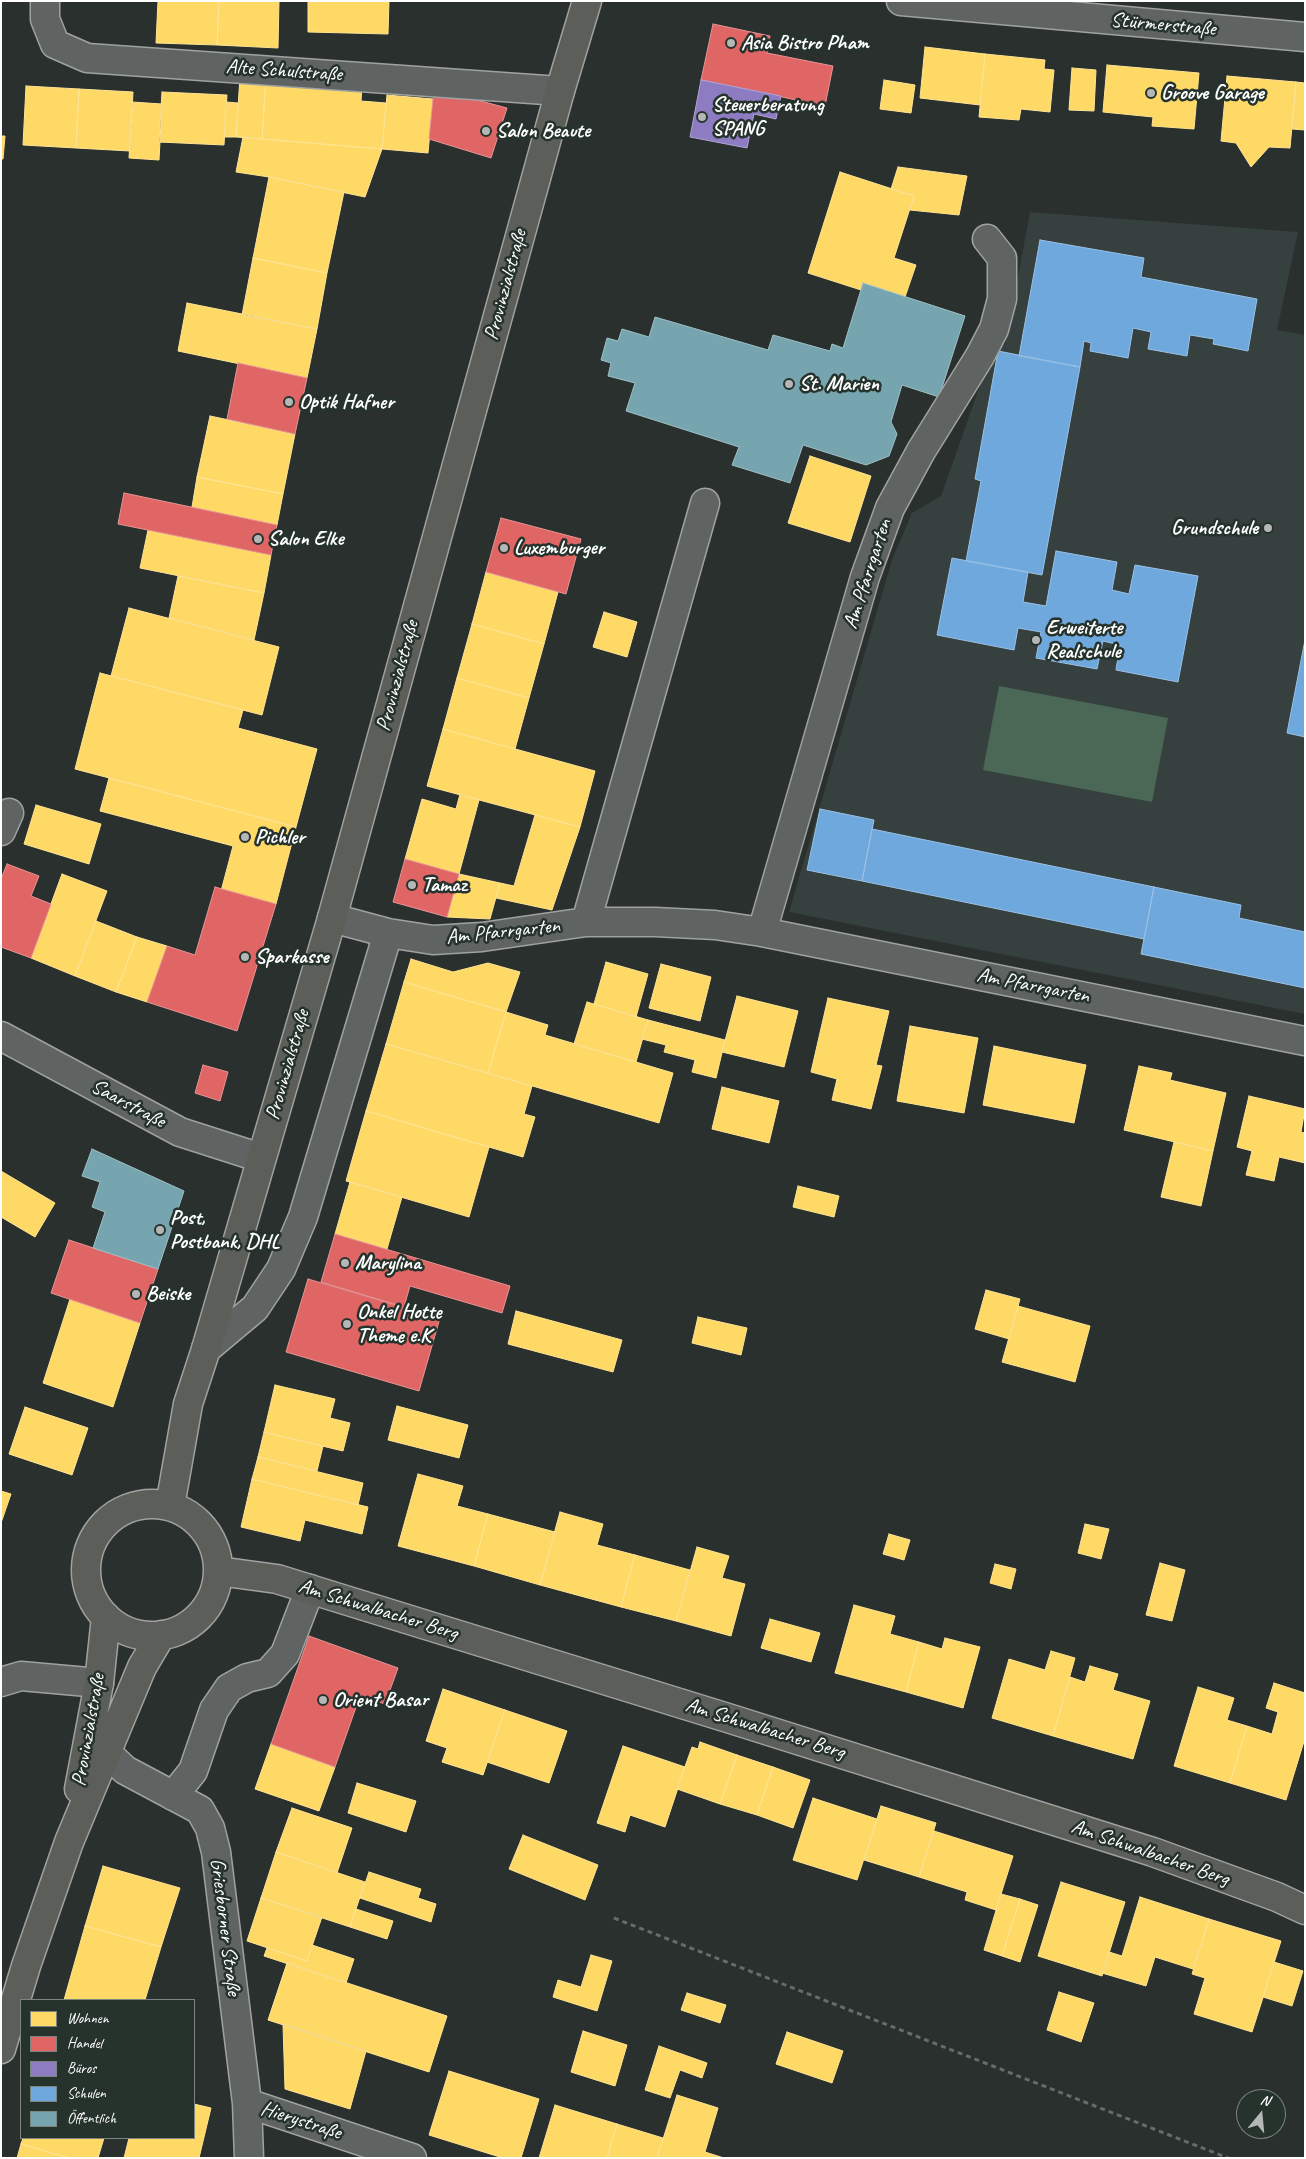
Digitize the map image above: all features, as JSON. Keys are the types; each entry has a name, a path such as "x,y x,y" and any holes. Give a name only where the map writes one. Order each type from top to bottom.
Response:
{"main road":[{"name":"Provinzialstraße","path":"170,1506 188,1404 206,1349 332,918 560,91 588,1"},
{"path":"148,1504 170,1506 190,1515 205,1530 215,1549 218,1571 216,1589 208,1606 195,1620 179,1631 161,1635 141,1635 122,1629 106,1617 93,1599 86,1579 87,1557 94,1536 108,1520 127,1508 148,1504"},
{"name":"Am Schwalbacher Berg","path":"218,1571 277,1579 740,1722 1153,1852 1277,1897 1305,1910"},
{"name":"Provinzialstraße","path":"68,1842 99,1683 106,1617"},
{"name":"Provinzialstraße","path":"1,2049 26,1966 68,1842 142,1667 161,1635"}],"street":[{"name":"Alte Schulstraße","path":"45,1 45,20 55,44 86,58 560,91"},
{"name":"Stürmerstraße","path":"901,1 1305,37"},
{"name":"Am Pfarrgarten","path":"762,932 865,577 890,508 921,451 980,356 994,329 1002,299 1002,258 987,239"},
{"name":"Am Pfarrgarten","path":"586,922 704,503"},
{"name":"Am Pfarrgarten","path":"332,918 388,933 433,940 482,938 586,922 663,922 715,925 762,932 1305,1041"},
{"path":"206,1349 255,1308 284,1261 303,1217 388,933"},
{"name":"Saarstraße","path":"1,1036 180,1132 261,1158"},
{"path":"180,1799 193,1771 214,1710 229,1688 247,1678 268,1674 285,1654 310,1589"},
{"path":"1,1682 21,1676 99,1683"},
{"name":"Griesborner Straße","path":"106,1752 125,1770 200,1810 210,1828 216,1852 247,2103 249,2158"},
{"name":"Hierystraße","path":"247,2103 412,2158"}],"path":[{"path":"614,1918 1228,2158"}],"shaded area":[{"name":"Erweiterte Realschule","path":"1030,212 1298,232 1277,330 1305,335 1305,1014 789,912 892,560 912,513 941,496 994,346 1005,345"}],"green space":[{"path":"999,686 1168,718 1152,802 983,770"}],"building: Wohnen":[{"path":"158,1 219,1 217,45 156,43"},
{"path":"219,1 279,1 278,48 217,45"},
{"path":"308,1 389,1 388,34 308,32"},
{"path":"925,47 985,54 980,105 920,98"},
{"path":"985,54 1045,60 1044,69 1054,70 1050,112 1021,109 1019,120 979,117"},
{"name":"Groove Garage","path":"1107,65 1199,73 1194,129 1152,126 1153,117 1103,112"},
{"path":"1072,68 1096,70 1094,111 1069,110"},
{"path":"1227,76 1296,82 1290,148 1269,147 1251,167 1236,143 1221,141"},
{"path":"240,77 266,78 262,139 236,137"},
{"path":"266,78 362,87 361,101 386,103 382,149 262,139"},
{"path":"884,80 915,85 911,113 880,109"},
{"path":"1296,82 1305,83 1305,130 1292,129"},
{"path":"26,86 79,89 76,148 23,145"},
{"path":"79,89 133,92 130,151 76,148"},
{"path":"162,92 227,95 224,145 159,142"},
{"path":"387,95 433,99 428,153 382,149"},
{"path":"132,102 162,104 159,160 129,158"},
{"path":"226,102 238,103 236,137 224,137"},
{"path":"1,136 5,136 3,159 1,159"},
{"path":"243,137 382,149 365,197 236,172"},
{"path":"898,167 967,176 959,215 910,210 914,196 891,189"},
{"path":"840,172 914,196 894,258 916,265 905,297 863,283 861,290 808,273"},
{"path":"269,177 344,192 327,273 253,258"},
{"path":"253,258 327,273 317,329 242,315"},
{"path":"187,303 317,329 307,378 178,351"},
{"path":"210,416 295,434 283,494 197,477"},
{"path":"810,456 871,476 850,542 788,523"},
{"path":"197,477 283,494 277,525 192,507"},
{"path":"148,530 271,555 264,593 140,568"},
{"path":"486,572 558,592 544,644 472,624"},
{"path":"178,576 264,593 254,640 169,618"},
{"path":"129,608 279,647 262,715 111,676"},
{"path":"604,612 637,622 627,657 593,647"},
{"path":"472,624 544,644 529,698 457,678"},
{"path":"100,673 243,710 238,728 317,749 296,827 75,769"},
{"path":"457,678 529,698 515,749 443,729"},
{"path":"443,729 595,771 580,827 427,786"},
{"name":"Pichler","path":"109,778 296,827 276,904 221,891 233,846 100,811"},
{"path":"460,794 479,800 459,874 405,859 422,799 456,809"},
{"path":"36,805 101,824 89,864 24,844"},
{"path":"535,815 580,827 552,910 496,898 500,883 514,886"},
{"path":"62,874 107,891 75,976 31,958"},
{"path":"459,874 500,883 490,919 447,917"},
{"path":"96,921 137,937 116,992 75,976"},
{"path":"137,937 167,946 147,1002 116,992"},
{"path":"411,959 453,972 488,963 520,972 506,1012 404,982"},
{"path":"606,962 648,974 636,1017 594,1004"},
{"path":"661,964 711,977 700,1021 649,1008"},
{"path":"404,982 506,1012 488,1073 386,1044"},
{"path":"737,996 798,1011 784,1067 722,1052"},
{"path":"828,998 889,1011 876,1065 882,1066 871,1109 832,1100 837,1079 811,1072"},
{"path":"587,1002 648,1020 636,1062 574,1044"},
{"path":"506,1012 548,1025 545,1035 673,1073 659,1123 488,1073"},
{"path":"648,1020 725,1040 716,1078 692,1072 695,1060 664,1052 666,1045 642,1039"},
{"path":"910,1026 978,1038 964,1113 897,1101"},
{"path":"386,1044 532,1086 524,1114 535,1117 523,1157 366,1111"},
{"path":"994,1046 1086,1065 1074,1123 983,1105"},
{"path":"1139,1066 1172,1073 1170,1080 1226,1093 1213,1151 1124,1130"},
{"path":"722,1087 779,1101 769,1143 712,1129"},
{"path":"1249,1096 1305,1109 1301,1132 1305,1133 1305,1163 1279,1157 1274,1181 1246,1175 1252,1151 1237,1147"},
{"path":"366,1111 489,1147 469,1217 346,1181"},
{"path":"1174,1142 1213,1151 1201,1206 1161,1197"},
{"path":"1,1171 55,1203 35,1237 1,1217"},
{"path":"350,1182 402,1197 387,1249 335,1234"},
{"path":"798,1186 839,1196 834,1217 793,1207"},
{"path":"986,1290 1020,1299 1009,1339 975,1329"},
{"path":"70,1299 140,1323 113,1407 43,1383"},
{"path":"1018,1306 1090,1326 1075,1382 1002,1362"},
{"path":"516,1311 622,1340 613,1372 508,1344"},
{"path":"698,1317 747,1328 741,1355 692,1343"},
{"path":"275,1385 335,1399 330,1418 350,1423 343,1451 264,1432"},
{"path":"397,1406 468,1425 459,1458 388,1440"},
{"path":"25,1407 88,1428 72,1475 9,1454"},
{"path":"264,1432 323,1446 317,1471 258,1457"},
{"path":"258,1457 363,1483 358,1505 252,1479"},
{"path":"418,1474 463,1486 457,1506 488,1514 474,1566 398,1546"},
{"path":"252,1479 368,1507 362,1534 305,1520 300,1541 241,1527"},
{"path":"1,1491 11,1494 1,1523"},
{"path":"560,1512 603,1524 597,1545 635,1555 621,1607 540,1585"},
{"path":"488,1514 555,1532 540,1585 474,1566"},
{"path":"1085,1524 1109,1529 1101,1559 1078,1553"},
{"path":"889,1534 910,1540 904,1560 883,1554"},
{"path":"697,1547 729,1556 722,1578 745,1584 731,1636 676,1621"},
{"path":"635,1555 690,1570 676,1621 621,1607"},
{"path":"1160,1563 1185,1570 1172,1621 1146,1615"},
{"path":"995,1564 1016,1569 1011,1589 990,1583"},
{"path":"854,1605 895,1616 890,1634 919,1642 906,1692 835,1673"},
{"path":"770,1619 820,1633 811,1662 761,1648"},
{"path":"945,1638 980,1647 963,1708 906,1692 919,1642 942,1649"},
{"path":"1051,1651 1075,1658 1053,1736 992,1718 1009,1659 1045,1670"},
{"path":"1090,1666 1118,1674 1113,1690 1150,1701 1133,1759 1053,1736 1070,1677 1085,1682"},
{"path":"1274,1683 1305,1693 1305,1738 1286,1800 1230,1783 1247,1726 1272,1734 1278,1712 1266,1708"},
{"path":"1198,1687 1234,1698 1227,1720 1247,1726 1230,1783 1174,1766"},
{"path":"443,1689 505,1710 483,1775 442,1762 447,1748 426,1741"},
{"path":"505,1710 567,1731 549,1783 487,1762"},
{"path":"700,1742 737,1755 720,1804 677,1789 692,1747 698,1749"},
{"path":"271,1744 335,1767 319,1811 255,1789"},
{"path":"623,1746 685,1767 665,1827 630,1815 625,1832 597,1823"},
{"path":"737,1755 773,1767 757,1815 720,1804"},
{"path":"773,1767 810,1780 793,1828 757,1815"},
{"path":"357,1783 416,1801 406,1832 348,1813"},
{"path":"813,1798 877,1819 857,1880 793,1860"},
{"path":"881,1806 936,1823 919,1877 864,1860"},
{"path":"292,1808 352,1828 337,1873 276,1852"},
{"path":"934,1831 1013,1856 996,1910 965,1900 967,1892 919,1877"},
{"path":"523,1835 598,1865 585,1900 509,1869"},
{"path":"276,1852 365,1882 350,1927 261,1898"},
{"path":"103,1866 180,1888 161,1947 85,1926"},
{"path":"369,1872 421,1889 418,1898 436,1904 431,1922 360,1898"},
{"path":"1061,1882 1125,1902 1102,1976 1038,1956"},
{"path":"1001,1894 1020,1899 1002,1956 984,1950"},
{"path":"1140,1897 1209,1919 1193,1969 1155,1957 1146,1986 1102,1973 1109,1952 1122,1956"},
{"path":"261,1898 322,1917 307,1961 247,1941"},
{"path":"1020,1899 1038,1905 1020,1962 1002,1956"},
{"path":"356,1909 393,1921 387,1939 350,1927"},
{"path":"1209,1919 1281,1941 1252,2032 1194,2014 1205,1978 1192,1974"},
{"path":"85,1926 161,1947 145,1999 64,1999"},
{"path":"312,1945 354,1959 346,1983 264,1956 267,1948 307,1961"},
{"path":"591,1955 612,1961 597,2011 553,1997 558,1980 581,1987"},
{"path":"1274,1962 1303,1971 1292,2006 1263,1997"},
{"path":"287,1963 447,2016 429,2072 268,2020"},
{"path":"1059,1992 1094,2003 1081,2042 1047,2030"},
{"path":"687,1993 726,2005 720,2023 681,2010"},
{"path":"283,2024 366,2051 350,2109 285,2089"},
{"path":"583,2031 627,2045 615,2086 571,2072"},
{"path":"787,2032 843,2051 832,2083 776,2064"},
{"path":"659,2046 707,2063 702,2078 680,2070 670,2098 645,2090"},
{"path":"449,2071 539,2099 521,2158 503,2158 429,2135"},
{"path":"677,2095 718,2108 705,2152 724,2158 657,2158"},
{"path":"195,2104 211,2108 199,2158 124,2158 129,2139 195,2139"},
{"path":"555,2105 617,2124 607,2158 539,2158"},
{"path":"617,2124 663,2138 657,2158 607,2158"},
{"path":"23,2139 104,2139 98,2158 69,2158 21,2144"},
{"path":"21,2144 69,2158 17,2158"}],"building: Handel":[{"path":"713,24 770,36 767,53 833,66 825,106 701,80"},
{"path":"436,89 507,108 491,158 429,139 433,99"},
{"path":"238,363 307,378 295,434 227,419"},
{"path":"124,493 277,525 271,555 118,524"},
{"path":"501,518 581,539 566,594 486,572"},
{"path":"405,859 459,874 447,917 393,902"},
{"path":"7,864 39,876 31,896 51,904 31,958 1,947 1,879"},
{"path":"215,887 276,904 237,1031 147,1002 167,946 195,955"},
{"path":"203,1065 228,1072 220,1101 195,1093"},
{"path":"335,1234 510,1286 502,1313 410,1286 404,1307 321,1282"},
{"path":"69,1240 158,1269 140,1323 51,1293"},
{"path":"308,1279 440,1318 419,1391 286,1352"},
{"name":"Orient Basar","path":"309,1636 398,1668 385,1704 360,1696 335,1767 271,1744"}],"building: Büros":[{"path":"701,80 781,96 776,119 754,114 747,148 690,137"}],"building: Schulen":[{"path":"1040,240 1144,258 1141,277 1257,299 1248,351 1213,344 1214,339 1190,335 1187,356 1148,349 1151,332 1133,328 1128,358 1090,351 1091,343 1084,341 1080,367 1019,356"},
{"path":"998,351 1080,367 1042,575 966,561 981,481 975,479"},
{"path":"1056,551 1117,562 1112,590 1129,594 1135,565 1198,576 1178,682 1116,670 1120,645 1103,641 1097,669 1036,658 1041,632 1018,628 1014,650 937,635 952,558 1028,572 1023,602 1046,606"},
{"path":"1305,640 1305,737 1287,733"},
{"path":"820,809 874,820 862,881 807,870"},
{"path":"872,829 1154,887 1144,939 862,881"},
{"path":"1154,887 1241,905 1239,918 1305,932 1305,988 1141,954"}],"building: Öffentlich":[{"name":"St. Marien","path":"863,283 965,316 939,397 902,385 891,422 897,434 889,456 866,465 803,445 790,483 732,465 739,447 626,411 635,383 608,376 611,363 601,360 607,338 618,341 622,329 649,337 655,317 768,350 773,335 830,351 832,344 843,348"},
{"path":"92,1149 184,1191 158,1269 93,1248 105,1212 92,1207 100,1182 82,1176"}],"place":[{"name":"Asia Bistro Pham","path":"731,43"},
{"name":"Groove Garage","path":"1151,93"},
{"name":"Steuerberatung SPANG","path":"702,117"},
{"name":"Salon Beaute","path":"486,131"},
{"name":"St. Marien","path":"789,384"},
{"name":"Optik Hafner","path":"289,402"},
{"name":"Grundschule","path":"1268,528"},
{"name":"Salon Elke","path":"258,539"},
{"name":"Luxemburger","path":"504,548"},
{"name":"Erweiterte Realschule","path":"1036,640"},
{"name":"Pichler","path":"245,837"},
{"name":"Tamaz","path":"412,885"},
{"name":"Sparkasse","path":"245,957"},
{"name":"Post, Postbank, DHL","path":"160,1230"},
{"name":"Marylina","path":"345,1263"},
{"name":"Beiske","path":"136,1294"},
{"name":"Onkel Hotte Theme e.K","path":"347,1324"},
{"name":"Orient Basar","path":"323,1700"}]}
